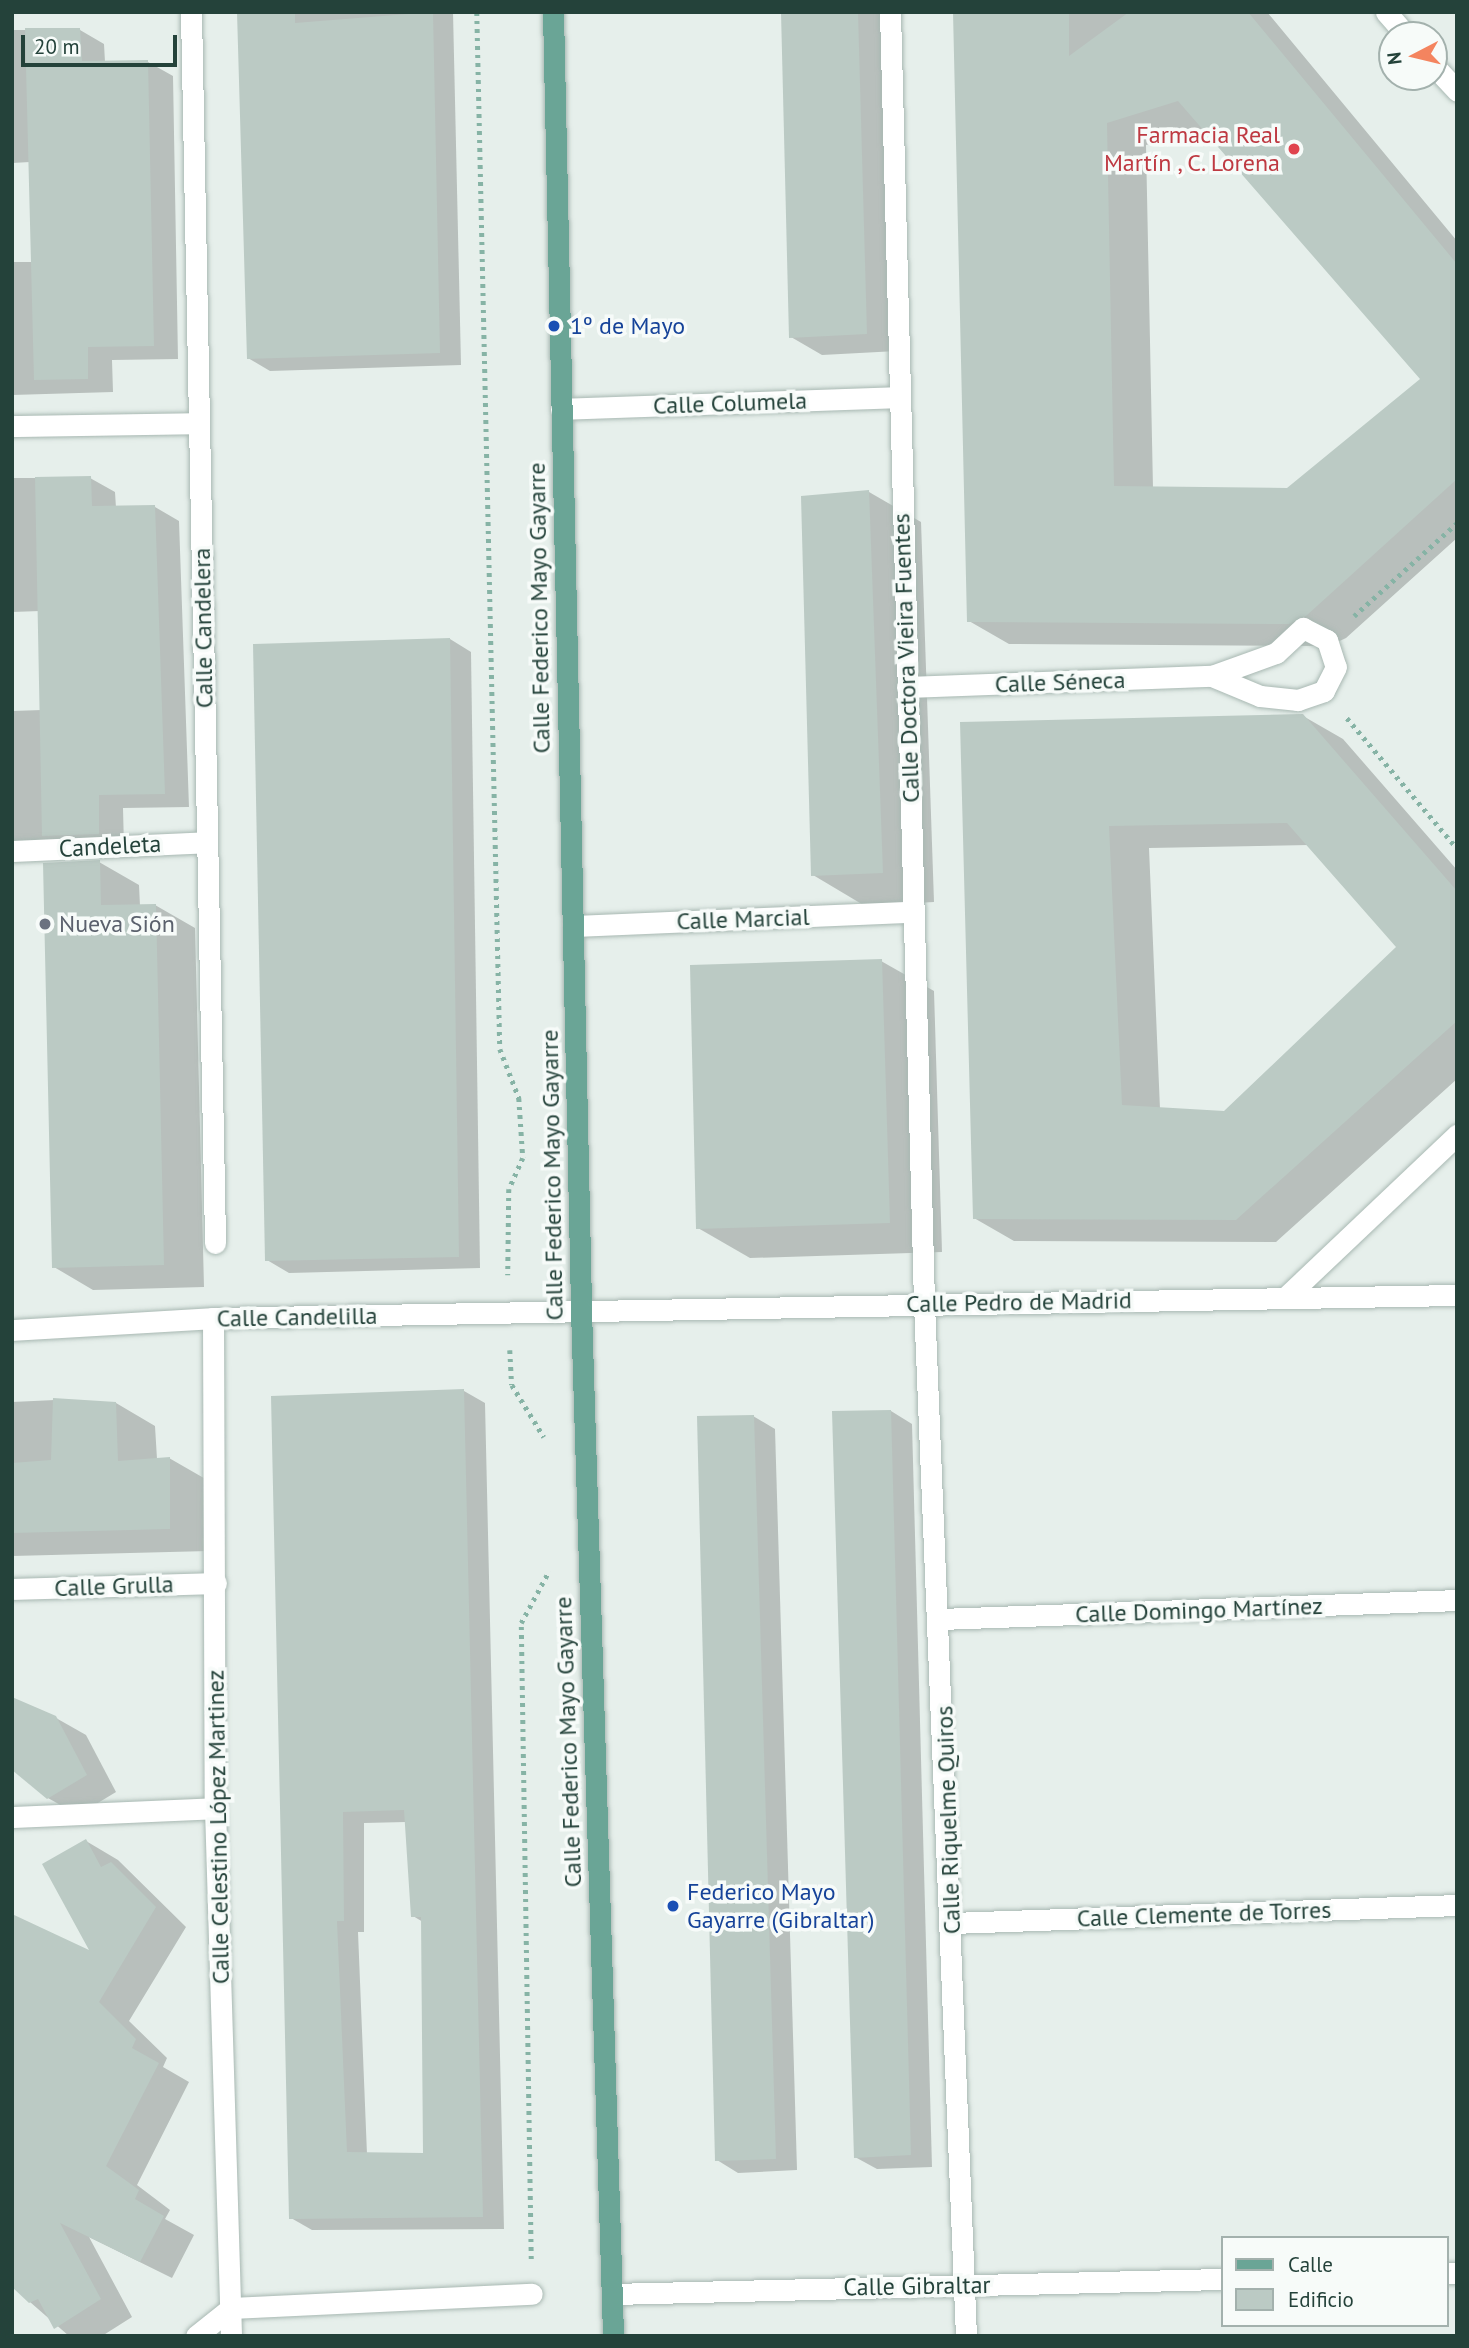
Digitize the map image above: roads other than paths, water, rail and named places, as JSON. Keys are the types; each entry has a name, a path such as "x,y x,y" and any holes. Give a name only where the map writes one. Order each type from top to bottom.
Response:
{"main road":[{"name":"Calle Federico Mayo Gayarre","path":"554,12 581,1310 613,2336"}],"street":[{"name":"Calle Candelera","path":"191,12 215,1243"},
{"name":"Calle Doctora Vieira Fuentes","path":"890,12 924,1304"},
{"name":"Calle Columela","path":"561,409 899,397"},
{"path":"12,426 199,423"},
{"name":"Calle Séneca","path":"907,687 1212,676 1276,653 1303,628 1327,640 1336,667 1324,691 1298,700 1260,696 1212,676"},
{"name":"Candeleta","path":"12,851 207,842"},
{"name":"Calle Marcial","path":"573,926 913,912"},
{"path":"1286,1297 1457,1135"},
{"name":"Calle Pedro de Madrid","path":"581,1310 1457,1295"},
{"name":"Calle Riquelme Quiros","path":"924,1304 940,1619 966,2336"},
{"name":"Calle Candelilla","path":"12,1330 213,1318 581,1310"},
{"name":"Calle Celestino López Martinez","path":"213,1318 215,1808 231,2336"},
{"name":"Calle Grulla","path":"12,1589 216,1583"},
{"name":"Calle Domingo Martínez","path":"940,1619 1457,1601"},
{"path":"12,1817 215,1808"},
{"name":"Calle Clemente de Torres","path":"952,1923 1457,1905"},
{"name":"Calle Gibraltar","path":"612,2294 1220,2278"},
{"path":"196,2336 231,2308 532,2294"}],"place":[{"name":"Farmacia Real Martín , C. Lorena","path":"1294,149"},
{"name":"1º de Mayo","path":"554,326"},
{"name":"Nueva Sión","path":"45,924"},
{"name":"Federico Mayo Gayarre (Gibraltar)","path":"673,1906"}]}
